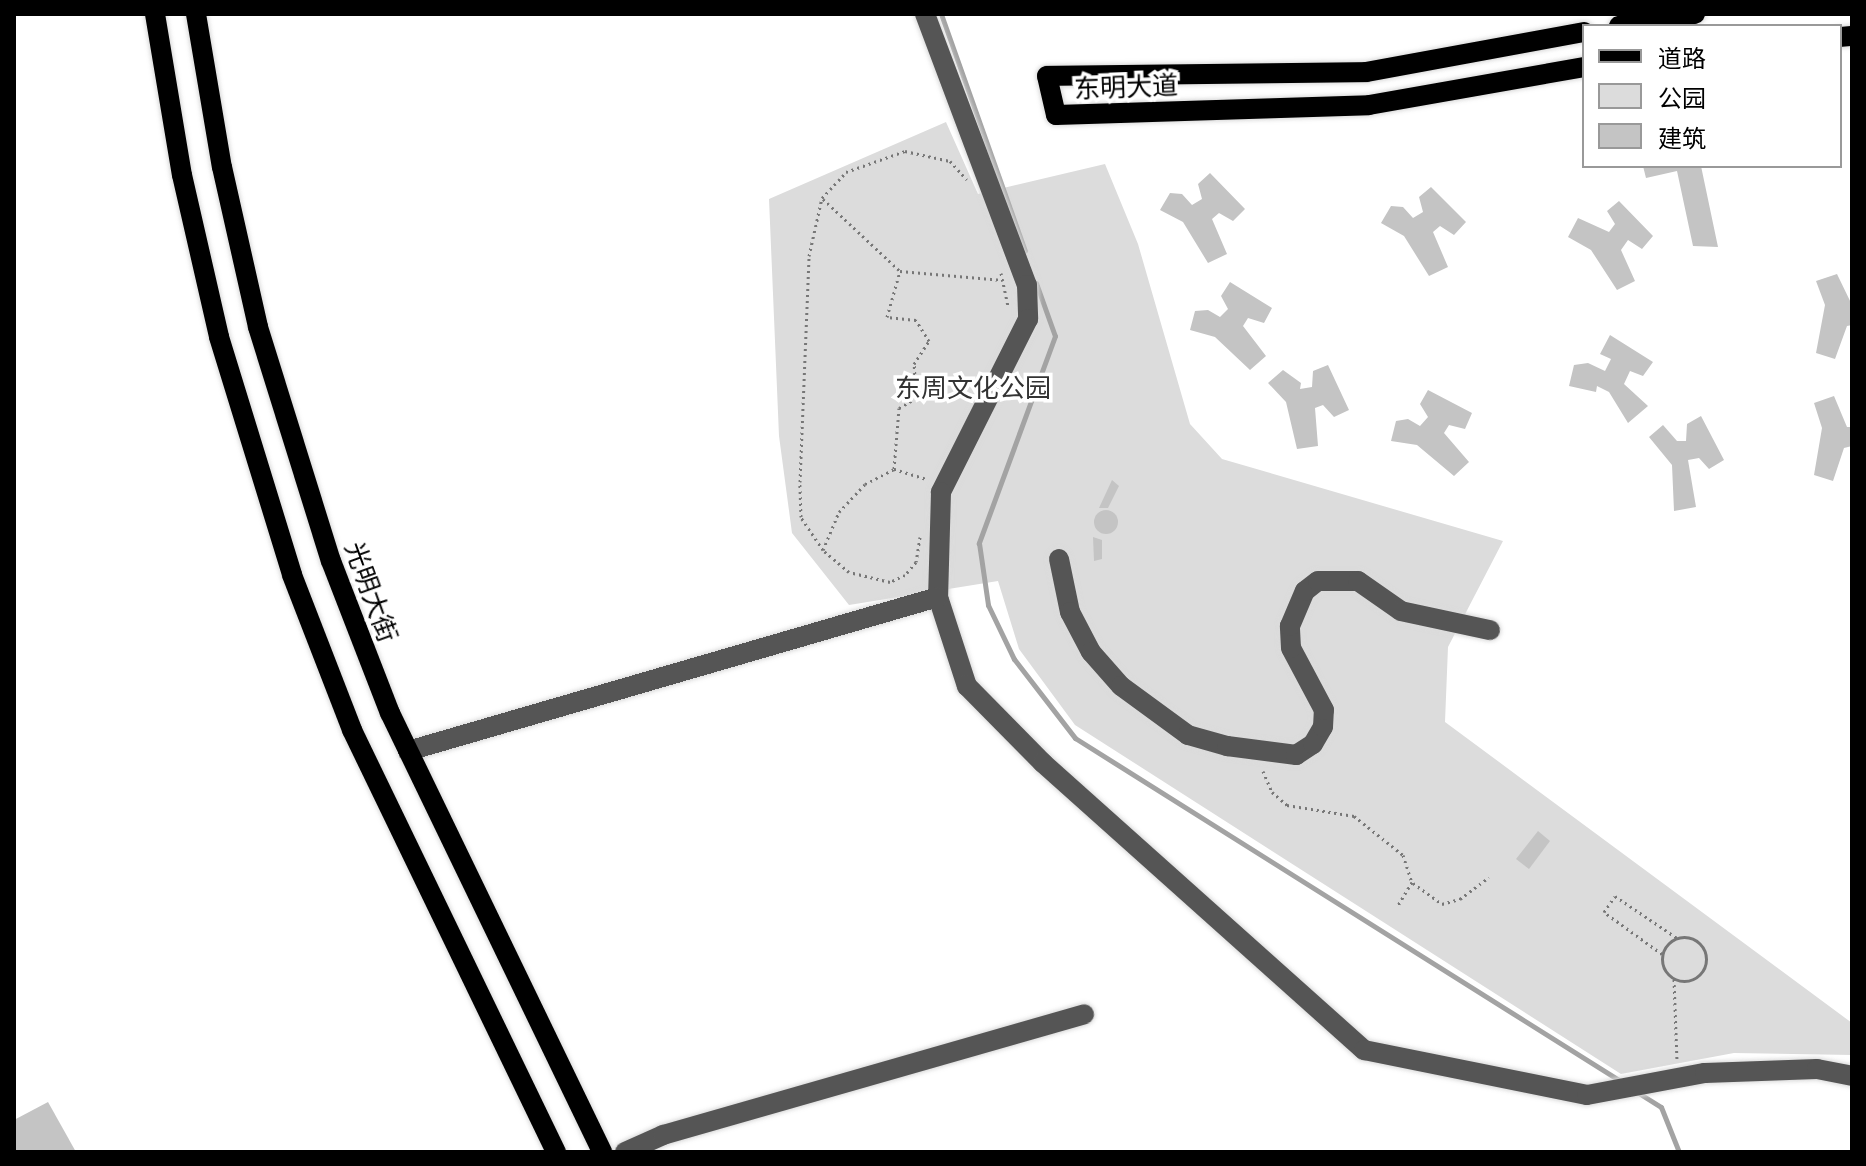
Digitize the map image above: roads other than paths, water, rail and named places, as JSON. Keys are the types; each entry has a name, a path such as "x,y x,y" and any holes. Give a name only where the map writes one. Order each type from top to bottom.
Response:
{"main road":[{"path":"155,14 182,175 215,323 292,575 352,730 556,1152"},
{"name":"光明大街","path":"196,14 232,214 280,406 335,574 408,751 602,1152"},
{"path":"1628,24 1671,15 1695,14"},
{"name":"东明大道","path":"1582,32 1366,72 1047,76 1056,115 1369,105 1582,67"}],"street":[{"path":"925,14 1027,285 1028,319 945,484 938,597 967,686 1043,763 1364,1050 1587,1095 1678,1078 1817,1069 1852,1076"},
{"path":"1059,559 1070,612 1091,652 1121,686 1188,735 1265,752 1296,755 1313,744 1323,727 1324,710 1291,648 1290,626 1305,591 1318,581 1358,581 1401,611 1490,630"},
{"path":"408,751 938,597"},
{"path":"625,1152 663,1135 1084,1014"}],"waterway":[{"path":"941,14 1025,251"},
{"path":"1036,283 1055,336 979,543 988,605 1014,659 1075,738 1622,1082"},
{"path":"1637,1092 1661,1107 1679,1152"}],"park label":[{"name":"东周文化公园","path":"973,388"}]}
